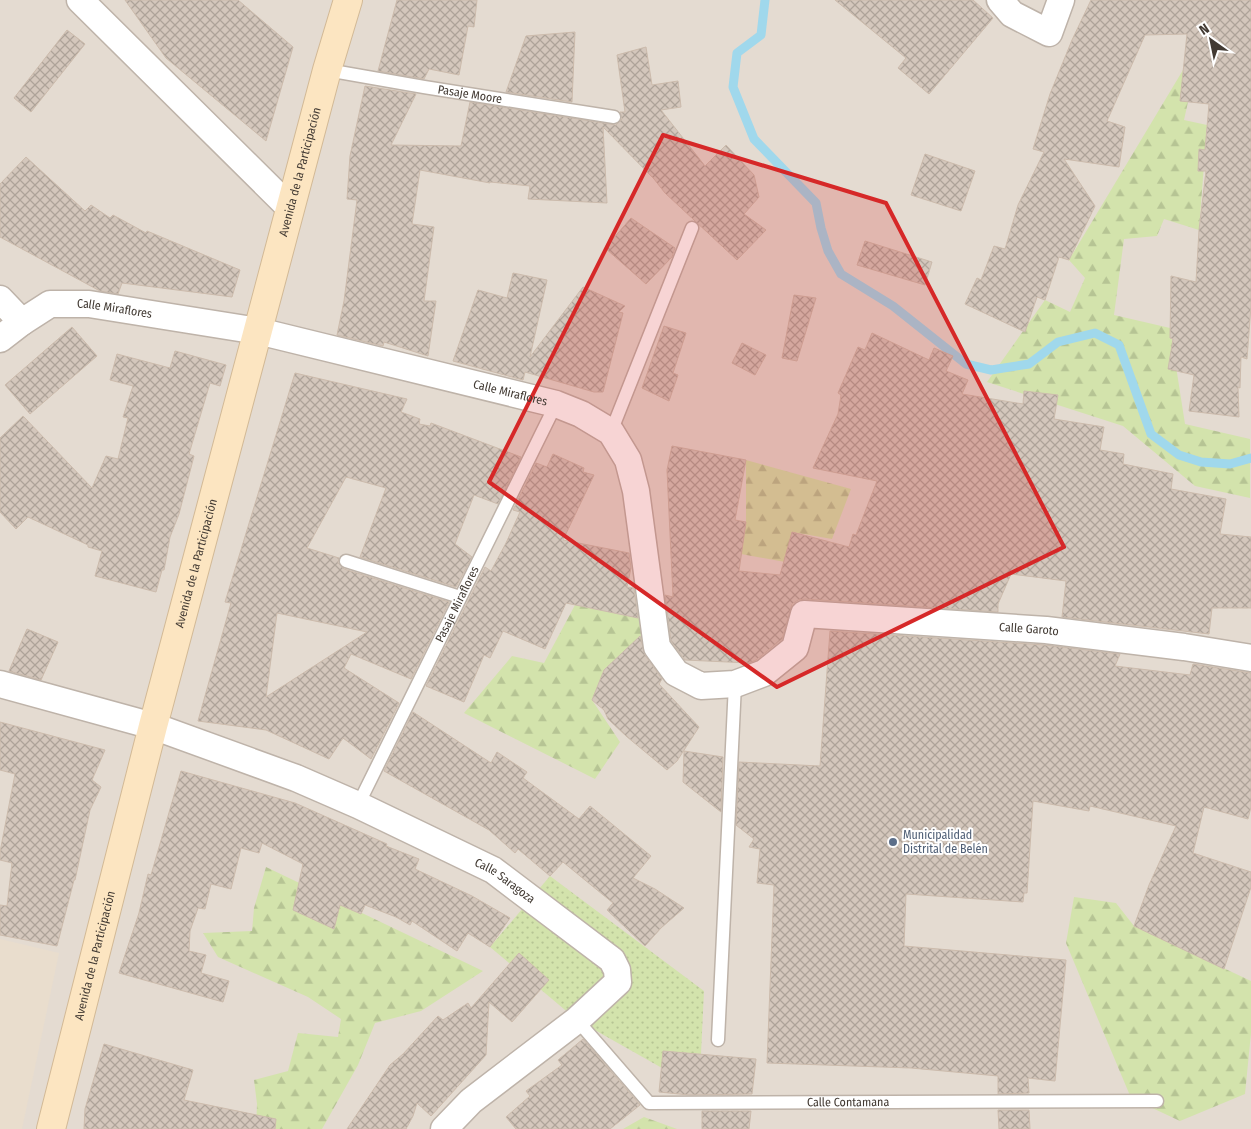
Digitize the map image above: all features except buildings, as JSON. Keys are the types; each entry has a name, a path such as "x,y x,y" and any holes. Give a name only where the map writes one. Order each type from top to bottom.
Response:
{"main road":[{"name":"Avenida de la Participación","path":"51,1129 153,726 327,70 348,0"}],"street":[{"path":"80,0 290,208"},
{"path":"1000,0 1012,14 1049,33 1061,0"},
{"path":"0,299 22,322"},
{"name":"Calle Miraflores","path":"0,339 50,304 89,304 258,331 556,404 581,414 610,432 628,460 636,491 657,647 676,673 701,686 735,684 764,673 795,648 804,614"},
{"name":"Calle Garoto","path":"804,614 1046,630 1184,647 1251,658"},
{"name":"Calle Saragoza","path":"0,684 153,726 296,778 358,805 493,870 612,960 617,970 618,982 577,1020 471,1101 444,1129"}],"lane":[{"name":"Pasaje Moore","path":"327,70 614,117"},
{"path":"610,432 692,228"},
{"name":"Pasaje Miraflores","path":"358,805 556,404"},
{"path":"346,561 460,597"},
{"path":"718,1040 735,684"},
{"name":"Calle Contamana","path":"577,1020 649,1103 1157,1101"}],"highlighted area":[{"path":"663,135 886,203 1064,547 777,687 489,482"}],"shaded area":[{"path":"0,0 1251,0 1251,1129 0,1129"},
{"path":"0,939 59,953 22,1129 0,1129"}],"green space":[{"path":"1183,70 1188,102 1184,120 1207,125 1199,230 1164,219 1157,236 1124,239 1114,315 1170,328 1185,424 1250,439 1250,498 1195,486 1123,426 987,382 1045,300 1070,312 1085,278 1069,260"},
{"path":"746,460 851,489 832,539 792,532 785,562 741,554 746,522"},
{"path":"575,605 643,619 644,639 631,645 604,670 592,700 620,742 595,779 464,713 512,656 544,663"},
{"path":"266,867 483,971 421,1011 375,1023 358,1065 322,1129 256,1129 257,1104 254,1080 288,1071 298,1033 338,1037 341,1019 308,997 218,957 203,933 252,931 254,908"},
{"path":"550,876 704,991 701,1054 664,1051 662,1068 577,1020 490,947"},
{"path":"1074,897 1116,903 1134,926 1251,981 1251,1033 1245,1094 1180,1121 1131,1098 1066,943"},
{"path":"644,1117 677,1129 623,1129"}],"waterway":[{"path":"765,0 761,35 737,53 733,87 754,139 816,203 828,251 841,274 893,306 966,364 991,370 1029,364 1058,342 1095,333 1119,345 1151,434 1179,455 1201,462 1230,464 1251,458"}],"place":[{"name":"Municipalidad Distrital de Belén","path":"893,842"}]}
